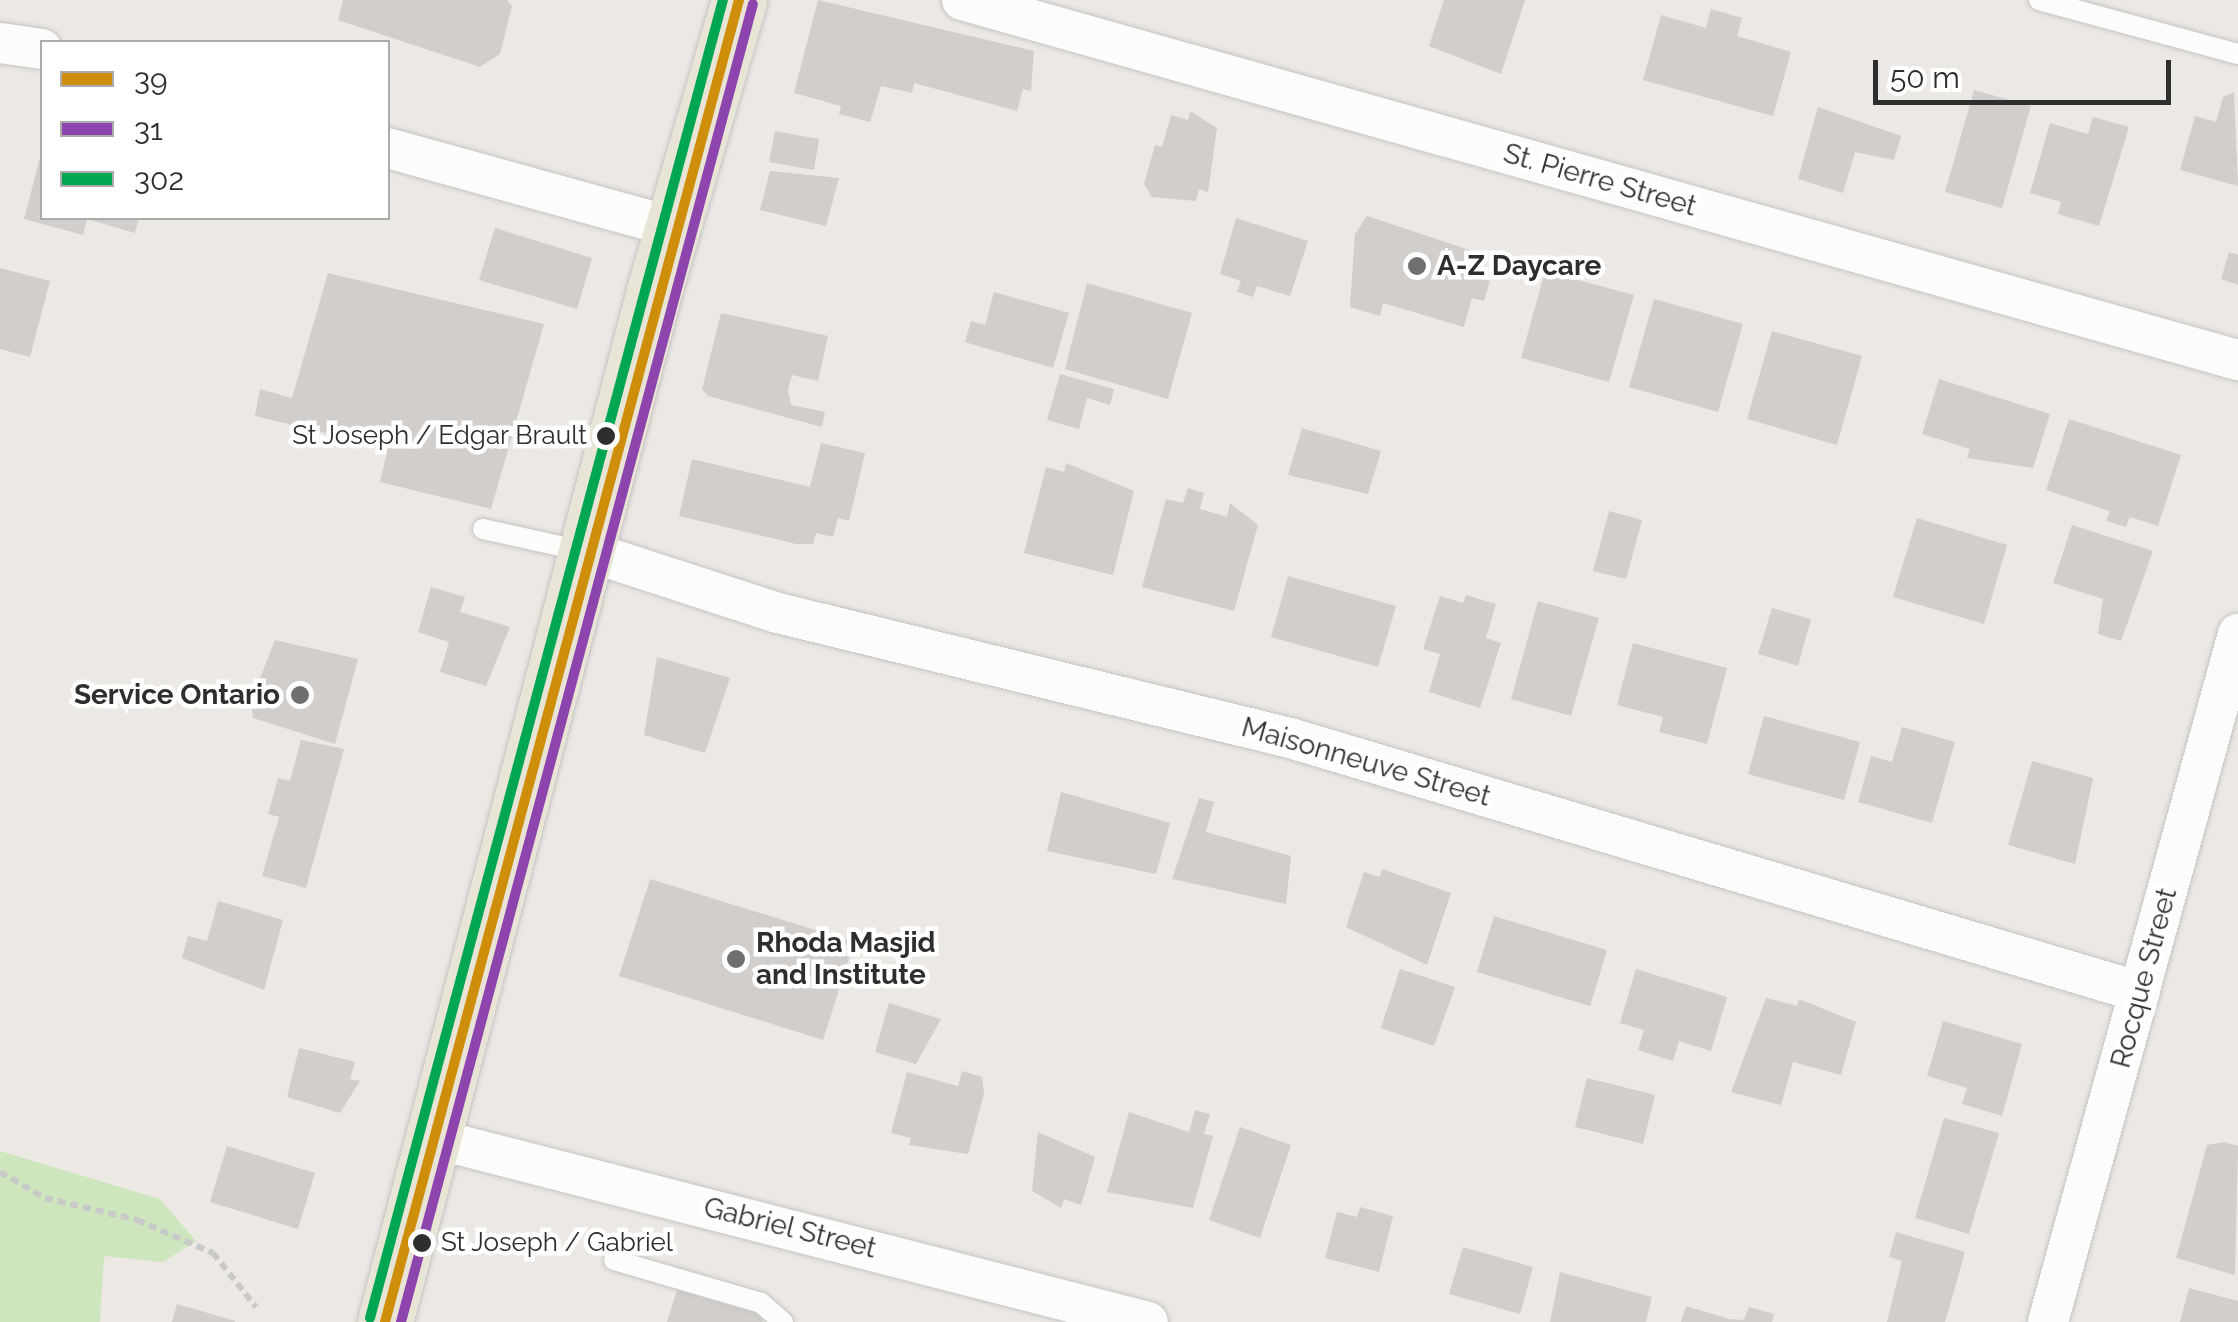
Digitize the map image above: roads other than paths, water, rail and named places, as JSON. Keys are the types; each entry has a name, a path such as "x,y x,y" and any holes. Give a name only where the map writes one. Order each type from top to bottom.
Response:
{"main road":[{"path":"385,1322 673,226 739,0"}],"street":[{"name":"St. Pierre Street","path":"962,0 2238,360"},
{"path":"0,42 40,49"},
{"path":"390,149 673,226"},
{"name":"Maisonneuve Street","path":"587,551 778,613 1290,738 2140,992"},
{"name":"Rocque Street","path":"2048,1322 2238,634"},
{"name":"Gabriel Street","path":"432,1138 1148,1322"}],"lane":[{"path":"2039,0 2238,54"},
{"path":"483,529 587,551"},
{"path":"614,1260 760,1303 783,1322"}],"place":[{"name":"A-Z Daycare","path":"1417,266"},
{"name":"St Joseph / Edgar Brault","path":"606,436"},
{"name":"Service Ontario","path":"300,695"},
{"name":"Rhoda Masjid and Institute","path":"736,959"},
{"name":"St Joseph / Gabriel","path":"422,1243"}]}
